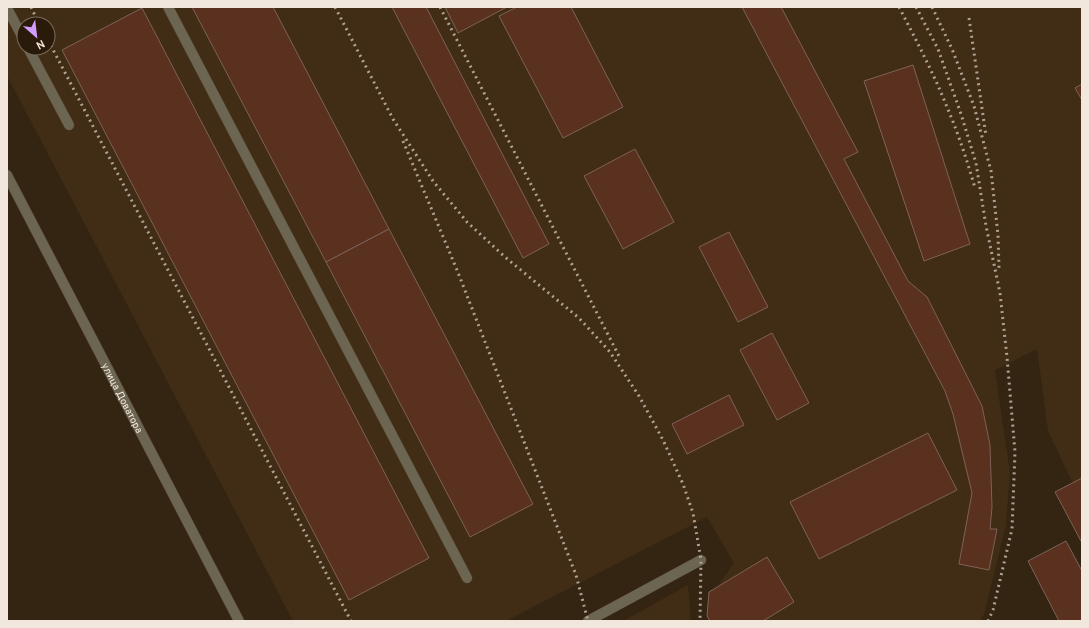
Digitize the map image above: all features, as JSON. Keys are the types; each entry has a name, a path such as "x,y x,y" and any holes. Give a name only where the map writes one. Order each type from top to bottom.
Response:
{"street":[{"path":"168,7 467,578"},
{"path":"7,8 16,25"},
{"path":"32,56 69,125"},
{"name":"улица Доватора","path":"7,175 239,621"},
{"path":"588,621 701,560"}],"shaded area":[{"path":"7,7 1082,7 1082,539 1077,492 1048,431 1037,349 995,370 1010,473 1006,525 985,611 981,621 710,621 711,596 734,563 707,517 506,621 293,621 7,76"},
{"path":"688,585 691,621 623,621"}],"building":[{"path":"192,7 273,7 389,229 326,262"},
{"path":"392,7 426,7 549,244 523,258"},
{"path":"445,7 507,7 458,33"},
{"path":"517,7 571,7 623,107 563,138 499,16"},
{"path":"742,7 781,7 858,152 844,159 908,281 927,297 982,406 990,445 992,507 990,529 997,529 989,570 959,564 972,493 953,414 945,391"},
{"path":"142,8 429,558 349,600 62,50"},
{"path":"913,65 970,244 924,261 864,81"},
{"path":"1082,84 1082,100 1075,88"},
{"path":"635,149 674,222 623,249 584,176"},
{"path":"389,229 533,504 470,537 326,262"},
{"path":"729,232 768,307 738,322 699,247"},
{"path":"772,333 809,403 777,420 740,350"},
{"path":"729,395 744,425 687,454 672,424"},
{"path":"928,433 957,490 819,559 790,502"},
{"path":"1082,478 1082,543 1055,492"},
{"path":"1066,541 1082,571 1082,621 1059,621 1028,561"},
{"path":"767,557 794,602 763,621 710,621 707,616 709,592"}],"railway":[{"path":"31,7 35,16"},
{"path":"335,7 393,119 433,181 467,222 505,257 579,318 610,352 639,396 663,440 683,484 693,513 701,560 700,621"},
{"path":"440,7 620,358"},
{"path":"899,7 942,94 959,137 975,188"},
{"path":"916,7 938,49 961,114 976,163 986,226 1000,293 1015,452 1012,529 993,610 988,621"},
{"path":"932,7 952,49 974,106 991,171 998,235 999,268"},
{"path":"969,18 986,136"},
{"path":"56,55 351,621"},
{"path":"403,141 457,270 576,575 588,621"}]}
